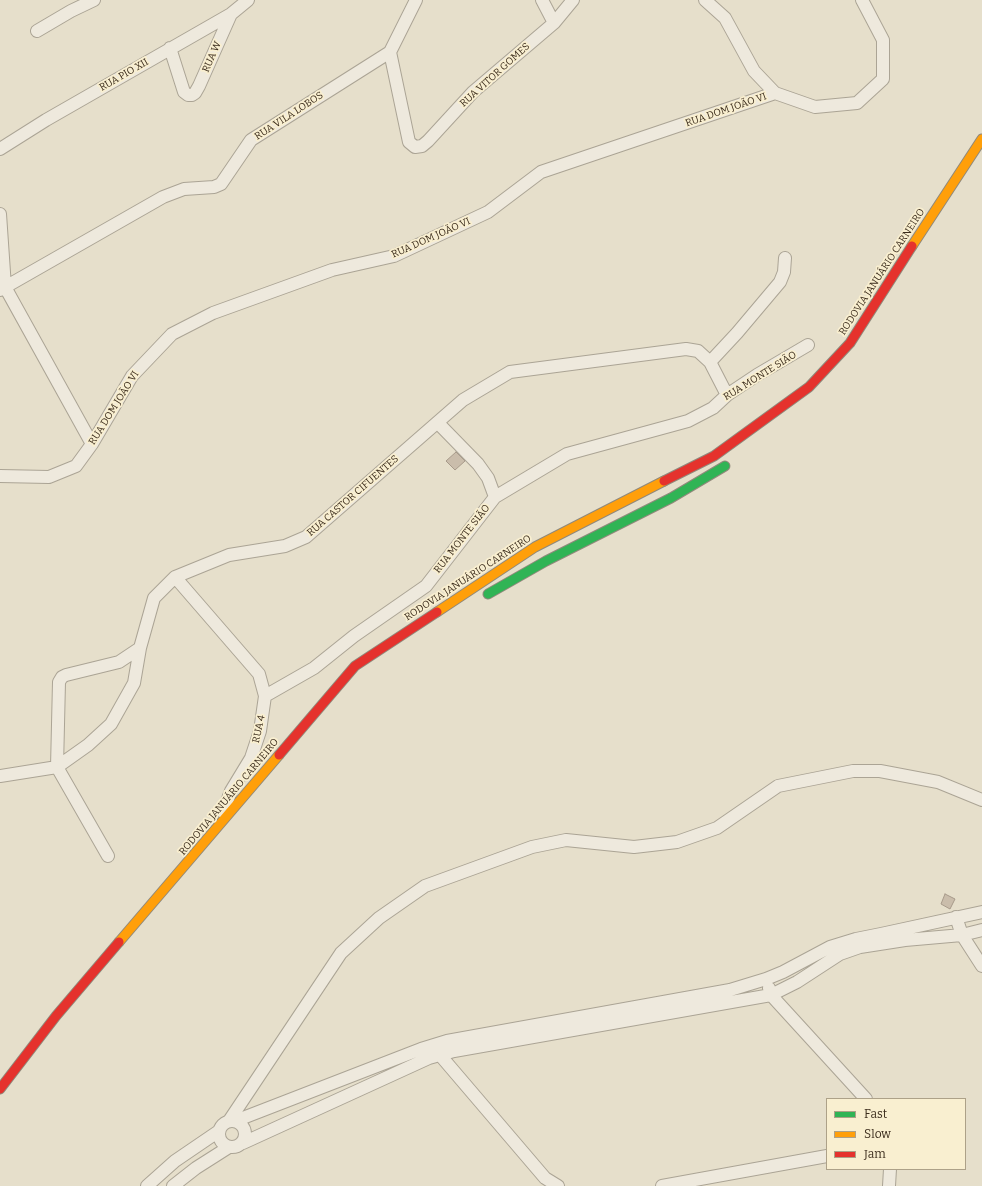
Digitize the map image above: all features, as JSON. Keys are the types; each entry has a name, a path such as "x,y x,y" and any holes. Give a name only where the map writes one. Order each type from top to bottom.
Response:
{"highway":[{"name":"RODOVIA JANUÁRIO CARNEIRO","path":"0,1088 56,1016 355,666 534,547 714,456 809,387 850,343 982,139"},
{"path":"479,599 546,561 671,498 730,463"},
{"name":"RODOVIA JANUÁRIO CARNEIRO","path":"413,639 426,630"}],"street":[{"path":"37,31 71,11 94,0"},
{"name":"RUA PIO XII","path":"0,148 231,14 248,0"},
{"path":"390,52 416,0"},
{"path":"542,0 554,23"},
{"name":"RUA VITOR GOMES","path":"390,52 409,142 415,147 422,146 473,92 554,23 573,0"},
{"path":"705,0 725,18 754,71 775,93"},
{"name":"RUA DOM JOÃO VI","path":"0,476 49,477 76,466 92,444 132,376 172,334 213,313 332,270 394,256 488,212 541,172 775,93 815,107 857,103 883,79 883,40 862,0"},
{"name":"RUA W","path":"170,48 184,92 188,95 192,95 199,86 231,14"},
{"name":"RUA VILA LOBOS","path":"3,288 163,196 184,189 214,187 221,184 251,140 390,52"},
{"path":"0,214 3,288 92,444"},
{"path":"710,362 737,333 780,282 784,272 786,258"},
{"name":"RUA MONTE SIÃO","path":"265,696 314,668 354,636 426,586 495,497 567,454 688,421 712,408 727,395 757,375 808,345"},
{"name":"RUA CASTOR CIFUENTES","path":"0,776 57,767 88,745 111,724 134,683 140,648 154,598 175,577 229,555 285,546 306,537 464,400 510,372 686,349 698,351 710,362 727,395"},
{"path":"438,423 478,464 488,478 495,497"},
{"path":"175,577 259,674 265,696"},
{"path":"108,856 57,767 59,682 62,677 66,675 119,662 140,648"},
{"name":"RUA 4","path":"218,826 231,791 251,758 260,731 265,696"},
{"path":"232,1121 342,953 379,918 425,886 532,847 566,840 634,847 677,842 717,828 778,786 853,771 880,771 938,782 982,800"},
{"path":"174,1186 196,1168 229,1147 236,1147 429,1058 447,1041 534,1024 730,990 783,972 830,947 856,939 982,912"},
{"path":"956,917 962,935 982,966"},
{"path":"229,1147 220,1141 219,1131 222,1124 414,1051 478,1047 771,995 797,982 840,954 860,947 905,940 962,935 982,930"},
{"path":"766,979 771,995 865,1098"},
{"path":"440,1049 545,1178 558,1186"},
{"path":"232,1121 242,1126 246,1134 243,1143"},
{"path":"147,1186 175,1161 219,1131"},
{"path":"662,1186 826,1156"},
{"path":"889,1186 890,1170"}],"building":[{"path":"456,452 465,461 455,470 446,461"},
{"path":"945,894 955,899 950,909 941,904"}],"traffic: fast":[{"path":"488,594 546,561 671,498 725,466"}],"traffic: slow":[{"path":"912,246 982,139"},
{"path":"437,612 535,547 664,481"},
{"path":"119,942 279,755"}],"traffic: jam":[{"path":"664,481 714,456 809,387 850,343 912,246"},
{"path":"279,755 355,666 437,612"},
{"path":"0,1089 56,1016 119,942"}]}
